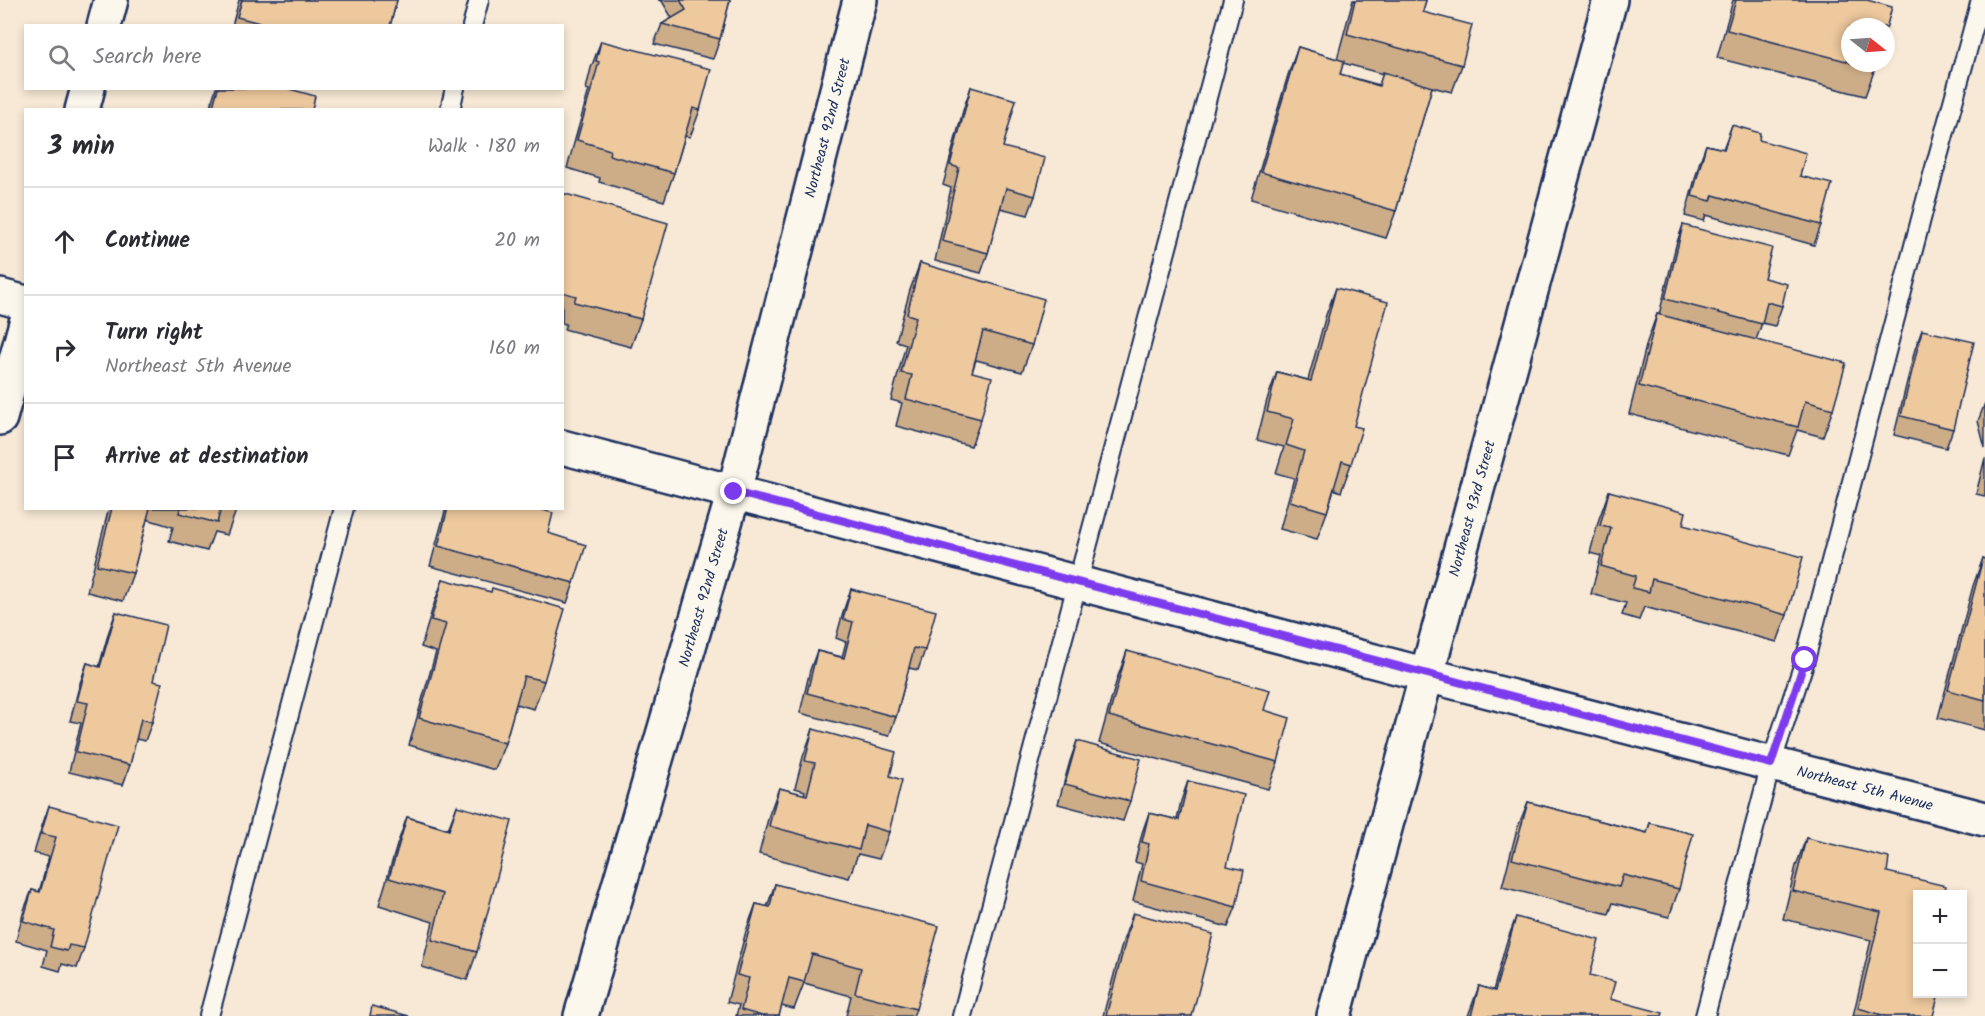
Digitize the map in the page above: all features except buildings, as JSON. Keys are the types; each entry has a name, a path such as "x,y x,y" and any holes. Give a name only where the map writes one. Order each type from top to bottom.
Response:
{"street":[{"path":"105,24 111,0"},
{"name":"Northeast 92nd Street","path":"581,1016 734,492 860,0"},
{"name":"Northeast 93rd Street","path":"1334,1016 1610,0"},
{"path":"83,108 87,90"},
{"path":"0,296 24,302"},
{"path":"0,418 24,330"},
{"name":"Northeast 5th Avenue","path":"564,448 1427,675 1985,819"}],"lane":[{"path":"473,24 479,0"},
{"path":"962,1016 1233,0"},
{"path":"1705,1016 1771,764 1805,660 1981,0"},
{"path":"450,108 455,90"},
{"path":"209,1016 343,510"}],"route":[{"path":"734,492 1771,764 1805,660"}]}
